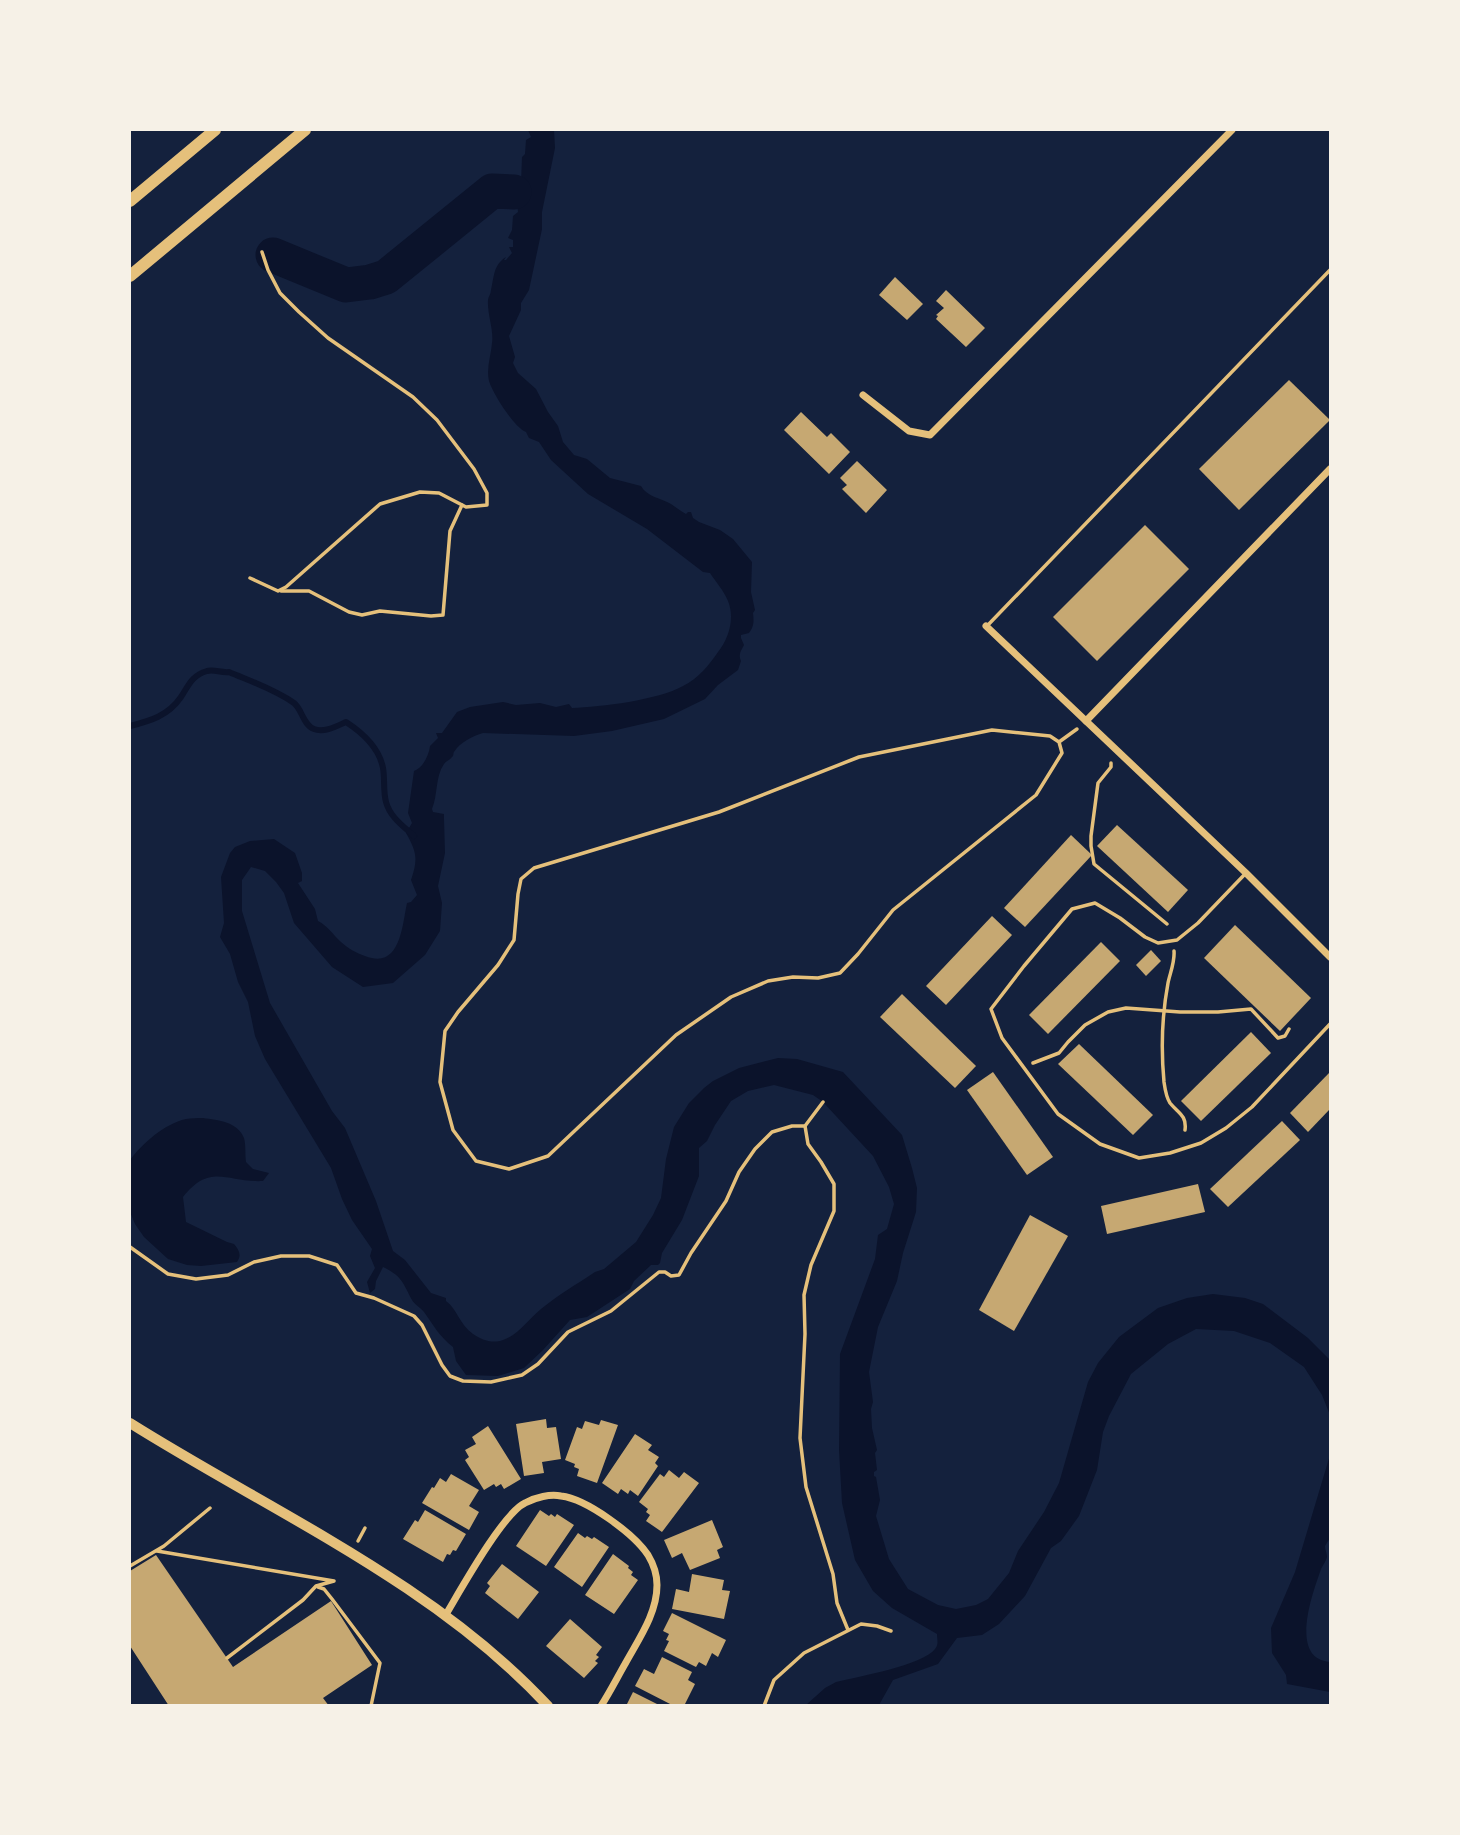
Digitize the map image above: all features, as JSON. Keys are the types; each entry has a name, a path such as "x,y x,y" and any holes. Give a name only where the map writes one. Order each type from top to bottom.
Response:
{"main road":[{"path":"130,201 215,130"},
{"path":"130,276 305,130"}],"street":[{"path":"863,395 909,431 930,435 1232,130"},
{"path":"1086,721 1331,469"},
{"path":"986,626 1331,957"},
{"path":"130,1423 351,1553 445,1615 527,1683 548,1706"},
{"path":"445,1615 504,1522 523,1503 545,1496 580,1500 616,1523 647,1553 657,1577 655,1604 647,1623 601,1706"}],"lane":[{"path":"986,626 1331,270"},
{"path":"1246,873 1198,923 1177,940 1158,943 1144,937 1095,903 1072,909 992,1009 1002,1038 1058,1114 1100,1144 1139,1158 1181,1150 1226,1128 1252,1107 1331,1024"}],"path":[{"path":"262,252 279,293 328,338 413,397 438,420 474,469 487,493 487,505 466,507 439,493 420,492 380,504 309,568 278,591"},
{"path":"250,578 278,591 309,592 349,612 362,615 380,611 443,615 450,531 463,505"},
{"path":"1059,742 1086,721"},
{"path":"992,730 1050,736 1059,742 1062,753 1036,795 893,910 840,973 818,978 793,977 768,981 731,997 676,1035 548,1156 509,1169 476,1161 453,1130 440,1082 445,1031 498,965 514,940 521,878 534,868 719,812 859,757 992,730"},
{"path":"1113,747 1111,767 1098,783 1091,836 1094,864 1167,924"},
{"path":"1172,941 1174,956 1162,1037 1164,1083 1167,1097 1186,1122 1185,1130"},
{"path":"1023,1067 1059,1053 1085,1025 1108,1012 1126,1008 1180,1012 1251,1009 1279,1038 1285,1036 1289,1029"},
{"path":"804,1126 823,1102"},
{"path":"130,1247 169,1274 196,1279 228,1275 254,1262 281,1256 309,1256 337,1265 356,1293 414,1316 422,1325 450,1376 463,1381 491,1382 508,1379 531,1370 568,1332 611,1311 659,1272 671,1276 679,1275 726,1201 739,1172 754,1149 772,1132 792,1126 804,1126"},
{"path":"804,1126 808,1144 834,1184 834,1211 811,1265 804,1295 805,1335 800,1438 806,1487 833,1574 837,1603 848,1630"},
{"path":"130,1566 157,1550 210,1508"},
{"path":"358,1541 365,1528"},
{"path":"157,1550 334,1581 316,1586 303,1600 227,1658"},
{"path":"316,1586 324,1589 332,1598 380,1663 371,1706"},
{"path":"764,1706 774,1680 804,1653 861,1624 891,1630"}],"water":[{"path":"528,130 554,130 555,148 529,290 521,303 521,310 509,336 515,357 513,363 518,373 536,389 558,426 563,442 574,455 587,459 610,478 641,486 650,495 686,514 691,512 693,518 699,522 720,530 733,539 752,562 751,592 755,610 751,630 741,635 744,645 738,670 705,699 664,719 612,731 574,736 483,733 460,745 441,769 432,809 433,812 444,814 445,853 438,886 442,903 440,931 425,955 393,983 363,987 332,967 294,923 284,893 265,871 251,867 242,880 242,911 270,1003 332,1111 345,1128 376,1201 393,1251 405,1260 431,1293 446,1298 473,1334 487,1341 503,1340 518,1331 554,1299 604,1269 636,1242 661,1198 666,1159 674,1127 689,1103 704,1088 739,1068 778,1058 797,1059 843,1072 902,1135 917,1188 916,1212 897,1281 878,1327 869,1372 873,1402 872,1428 877,1450 877,1470 874,1476 880,1500 876,1516 889,1559 908,1589 938,1605 956,1609 976,1605 988,1599 1009,1573 1018,1551 1044,1512 1059,1483 1088,1382 1098,1363 1119,1337 1158,1308 1187,1298 1213,1294 1245,1298 1263,1304 1308,1338 1330,1360 1330,1415 1322,1395 1304,1367 1270,1343 1234,1331 1196,1329 1168,1344 1131,1374 1103,1432 1097,1470 1079,1516 1061,1541 1051,1548 1025,1596 999,1624 982,1635 957,1638 938,1664 893,1680 879,1705 806,1705 836,1682 889,1670 917,1660 928,1655 937,1644 937,1634 892,1608 873,1591 855,1560 842,1503 839,1450 840,1354 875,1259 878,1235 887,1229 894,1204 889,1187 873,1156 823,1102 813,1095 774,1085 748,1091 731,1101 707,1141 699,1148 699,1176 682,1220 662,1253 660,1263 651,1265 634,1281 630,1289 587,1317 570,1320 524,1368 498,1376 466,1375 456,1361 453,1347 413,1302 401,1280 394,1274 383,1267 375,1289 370,1293 367,1282 375,1268 370,1256 372,1249 352,1220 331,1168 265,1059 255,1036 248,1002 238,982 230,954 220,937 224,923 221,877 230,853 235,847 250,841 274,839 295,853 302,873 302,881 298,883 315,909 318,921 356,952 377,959 386,957 392,952 401,934 407,903 417,895 411,880 415,856 406,833 412,823 408,813 414,771 425,761 430,746 438,738 436,733 442,733 457,712 470,707 503,702 516,705 540,703 556,707 569,704 572,708 613,704 659,695 683,686 698,676 715,657 728,634 730,607 710,573 703,572 647,529 588,494 551,460 539,442 529,438 516,424 504,410 491,387 488,371 492,338 488,299 496,268 512,253 509,247 513,247 513,240 508,238 512,230 513,216 518,212 513,198 521,183 522,157 525,154 526,140 531,137"},
{"path":"203,1118 237,1128 244,1138 246,1162 253,1169 269,1173 263,1181 211,1177 193,1186 183,1197 186,1222 234,1244 239,1253 237,1262 201,1266 168,1259 144,1237 135,1224 130,1212 130,1160 141,1147 170,1125 186,1119"},
{"path":"1330,1455 1330,1538 1325,1546 1327,1557 1312,1595 1307,1638 1310,1650 1317,1658 1330,1662 1330,1692 1287,1684 1286,1675 1272,1653 1271,1628 1295,1572"}],"building":[{"path":"895,277 923,304 907,320 879,295"},
{"path":"946,290 985,328 966,347 936,319 936,315 944,308 936,301"},
{"path":"1289,380 1330,420 1239,510 1199,469"},
{"path":"801,412 827,437 831,433 850,452 829,474 784,430"},
{"path":"857,461 887,490 866,513 842,489 847,485 840,478"},
{"path":"1145,525 1189,569 1097,661 1053,617"},
{"path":"1117,825 1188,890 1168,912 1097,846"},
{"path":"1071,835 1092,855 1025,927 1004,908"},
{"path":"992,916 1012,935 946,1005 926,986"},
{"path":"1235,925 1311,998 1280,1031 1204,958"},
{"path":"1101,942 1120,961 1048,1034 1029,1015"},
{"path":"1151,950 1161,961 1146,976 1136,965"},
{"path":"902,994 976,1066 955,1088 880,1017"},
{"path":"1251,1032 1271,1053 1201,1121 1181,1101"},
{"path":"1079,1044 1153,1115 1133,1135 1058,1064"},
{"path":"993,1072 1053,1157 1027,1175 967,1090"},
{"path":"1330,1072 1330,1109 1308,1132 1290,1113"},
{"path":"1282,1121 1300,1140 1228,1207 1210,1189"},
{"path":"1198,1184 1205,1212 1107,1234 1101,1206"},
{"path":"1030,1215 1068,1236 1014,1331 979,1310"},
{"path":"546,1419 547,1428 556,1427 561,1459 542,1462 544,1473 524,1476 516,1424"},
{"path":"601,1420 618,1425 597,1483 577,1476 579,1469 565,1460 577,1427 582,1429 585,1421 599,1425"},
{"path":"488,1426 521,1479 504,1489 501,1484 496,1487 494,1484 484,1490 465,1460 469,1457 465,1450 476,1444 472,1437"},
{"path":"635,1434 652,1445 648,1450 659,1457 655,1463 658,1466 638,1496 630,1490 628,1494 621,1489 618,1494 602,1483"},
{"path":"669,1470 679,1478 684,1472 699,1483 662,1532 646,1521 650,1515 646,1512 648,1509 639,1502 660,1474 664,1477"},
{"path":"451,1474 479,1490 469,1506 479,1512 469,1530 422,1503 440,1478 446,1482"},
{"path":"425,1510 466,1534 456,1551 447,1554 443,1562 403,1539"},
{"path":"540,1510 549,1516 551,1514 555,1517 557,1514 574,1525 546,1566 516,1546"},
{"path":"712,1520 723,1547 717,1550 720,1558 690,1570 682,1553 672,1558 664,1540"},
{"path":"578,1533 585,1538 594,1537 609,1547 582,1587 554,1567"},
{"path":"613,1554 629,1566 633,1572 631,1575 638,1580 614,1614 585,1595"},
{"path":"156,1555 233,1667 331,1601 372,1665 323,1698 329,1706 169,1706 130,1646 130,1571"},
{"path":"502,1564 539,1592 518,1619 485,1593 490,1586 487,1583"},
{"path":"692,1574 724,1580 722,1590 730,1591 724,1619 672,1609 676,1589 689,1592"},
{"path":"672,1613 726,1640 718,1657 712,1653 706,1666 699,1662 696,1667 664,1651 669,1634 663,1631"},
{"path":"570,1619 602,1647 596,1655 599,1657 595,1661 598,1663 584,1678 546,1646"},
{"path":"662,1657 692,1672 688,1680 695,1684 684,1706 674,1706 635,1686 644,1669 654,1674"},
{"path":"633,1692 661,1706 626,1706"}],"waterway":[{"path":"273,255 346,285 370,282 386,277 492,191 514,192"},
{"path":"130,726 151,720 170,709 197,675 210,671 229,672 270,689 294,703 307,724 314,729 326,730 346,722 364,736 381,760 388,807 397,821 414,836"}]}
